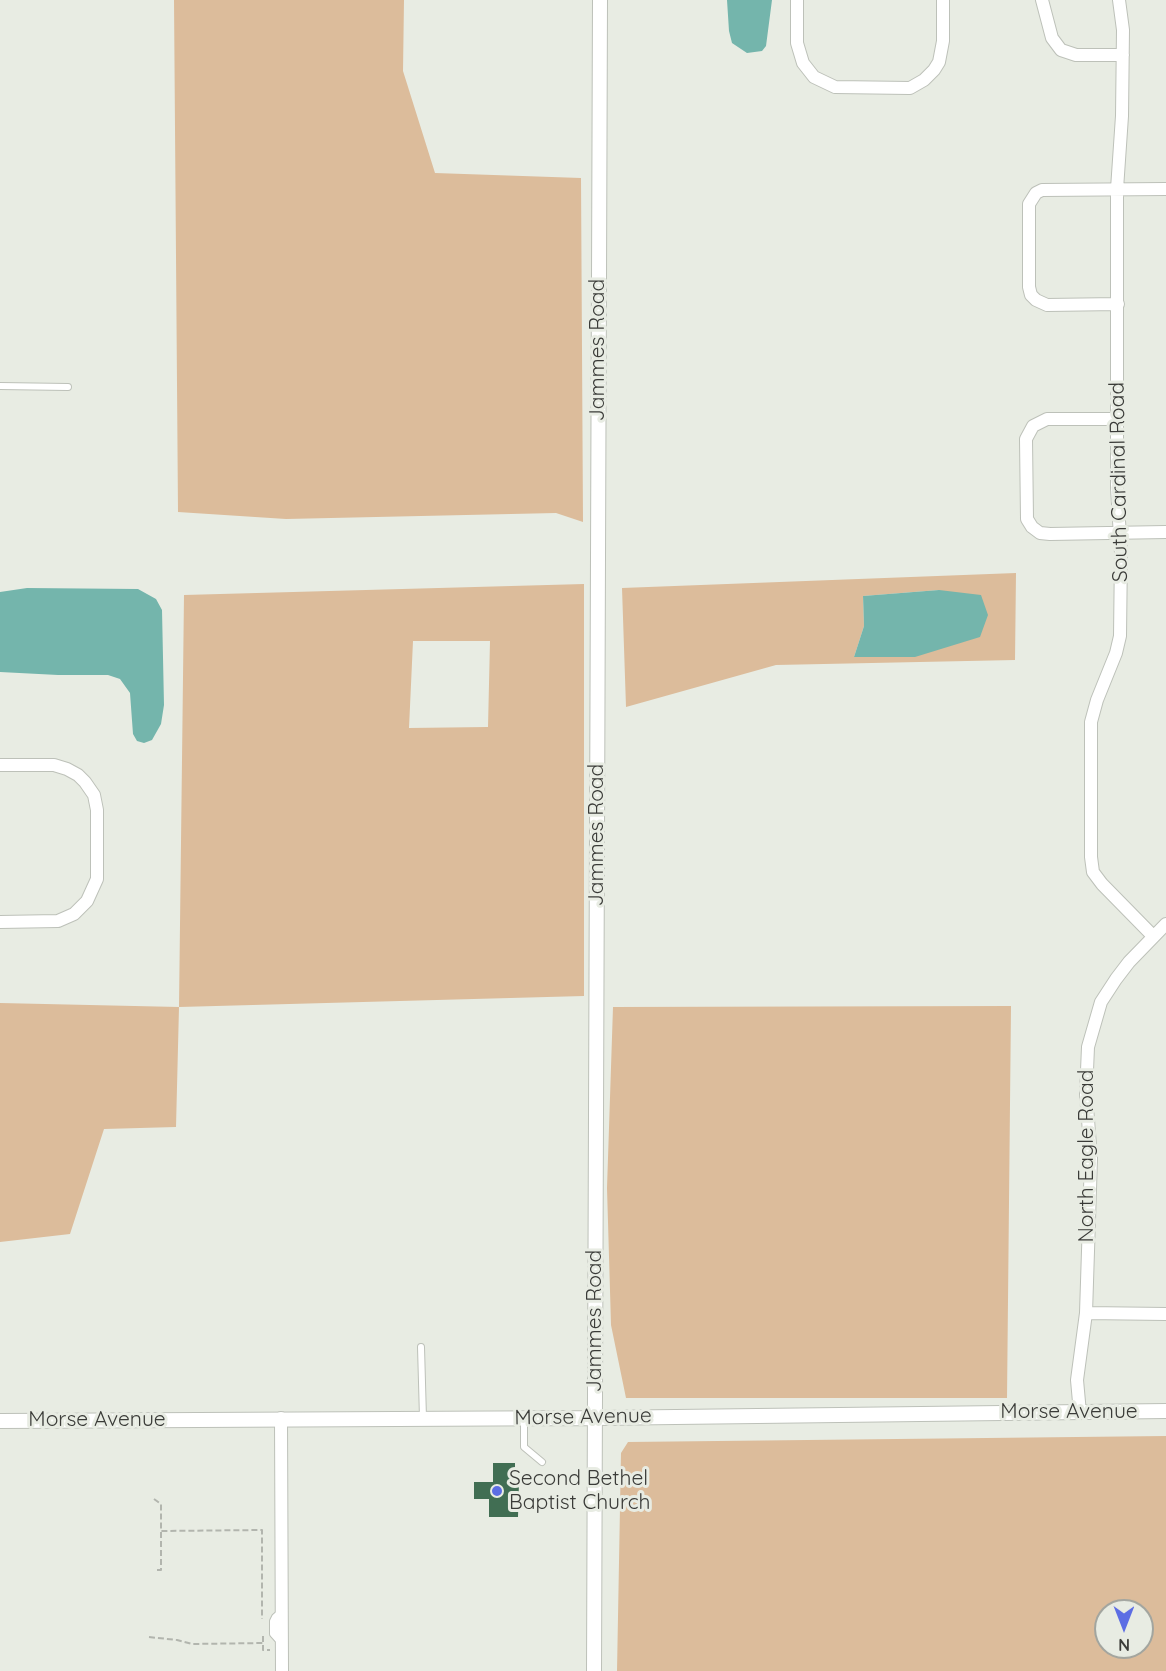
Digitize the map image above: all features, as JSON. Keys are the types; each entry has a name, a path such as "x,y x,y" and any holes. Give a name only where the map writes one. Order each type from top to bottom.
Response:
{"street":[{"name":"Jammes Road","path":"594,1671 600,0"},
{"path":"796,0 797,43 803,63 814,77 835,87 910,88 924,80 939,62 943,41 943,0"},
{"path":"1042,0 1052,38 1062,50 1076,55 1123,55"},
{"name":"South Cardinal Road","path":"1119,0 1123,30 1122,116 1117,189 1116,419 1120,636 1091,722 1091,857 1093,872 1102,884 1153,936"},
{"path":"1118,304 1047,305 1031,295 1028,212 1032,197 1042,190 1166,189"},
{"path":"1116,419 1047,419 1033,426 1026,439 1027,519 1040,532 1050,534 1166,532"},
{"path":"0,765 54,765 67,769 85,782 94,795 97,810 97,879 87,901 74,914 58,921 0,922"},
{"name":"North Eagle Road","path":"1080,1413 1077,1380 1086,1313 1090,1158 1086,1094 1088,1047 1101,1002 1129,962 1166,924"},
{"path":"1086,1313 1166,1314"},
{"name":"Morse Avenue","path":"0,1421 1166,1412"},
{"path":"281,1418 282,1671"}],"lane":[{"path":"0,386 69,387"},
{"path":"421,1347 423,1418"},
{"path":"524,1418 524,1447 542,1462"}],"path":[{"path":"154,1499 161,1504 161,1570 157,1570"},
{"path":"161,1531 262,1530 262,1620"},
{"path":"262,1632 263,1650 282,1648"},
{"path":"149,1638 177,1640 192,1644 263,1644"}],"shaded area":[{"path":"174,0 404,0 403,71 435,173 581,178 583,522 556,513 286,519 178,512"},
{"path":"1016,573 1015,660 776,665 626,707 622,588","holes":["939,590 854,657 864,626 863,596"]},
{"path":"584,584 584,996 179,1007 184,595","holes":["413,641 490,641 488,727 409,728"]},
{"path":"0,1003 179,1007 176,1127 104,1129 70,1234 0,1242"},
{"path":"1011,1006 1007,1398 626,1398 611,1325 607,1188 613,1007"},
{"path":"1166,1436 1166,1671 617,1671 621,1453 628,1442"}],"water":[{"path":"727,0 772,0 766,46 762,51 747,53 732,43"},
{"path":"27,588 138,589 156,599 162,610 164,705 161,724 152,740 144,743 137,741 133,734 130,693 120,679 108,675 0,672 0,592"},
{"path":"939,590 981,595 988,615 980,637 915,657 854,657 864,626 863,596"}],"building":[{"name":"Second Bethel Baptist Church","path":"493,1463 515,1463 515,1482 519,1482 518,1517 489,1517 489,1499 474,1499 474,1482 493,1482"}],"place":[{"name":"Second Bethel Baptist Church","path":"497,1491"}]}
